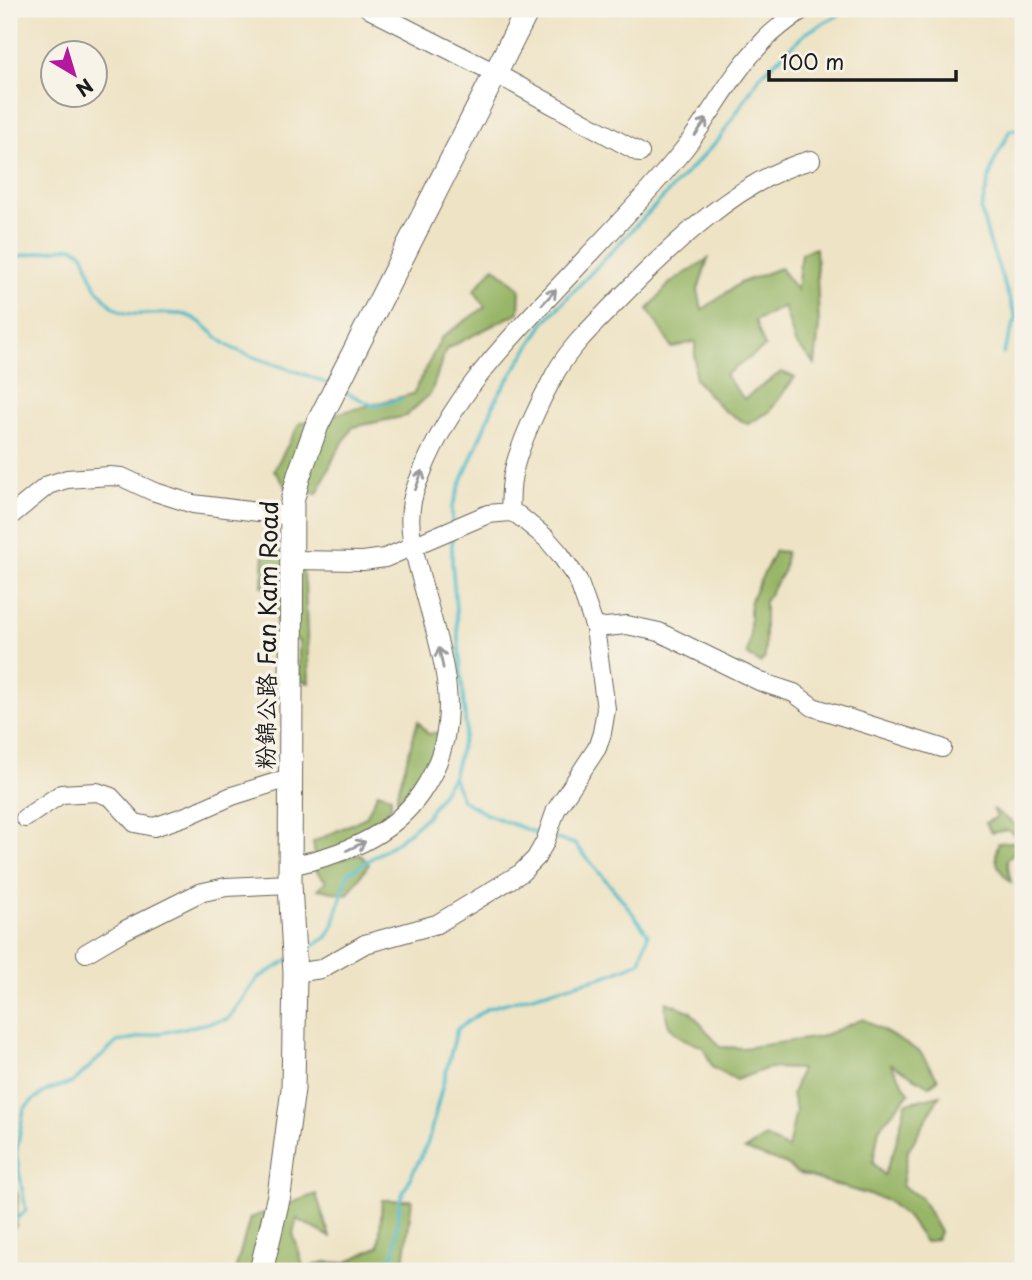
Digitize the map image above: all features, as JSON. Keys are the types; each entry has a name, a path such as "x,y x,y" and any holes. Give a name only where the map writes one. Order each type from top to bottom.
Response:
{"main road":[{"name":"粉錦公路 Fan Kam Road","path":"261,1271 279,1195 293,1089 295,973 290,875 290,560 291,516 299,475 317,425 528,9"}],"street":[{"path":"369,9 495,73 640,153"},
{"path":"86,953 199,893 290,875 374,838 417,799 439,764 449,721 442,661 413,547 410,510 416,487 446,425 470,386 493,357 642,199 681,153 759,45 803,9"},
{"path":"510,512 512,479 524,441 556,372 586,333 668,249 707,218 766,177 781,169 811,160"},
{"path":"9,517 48,485 67,480 110,476 122,477 152,491 193,504 291,516"},
{"path":"290,560 372,560 413,547 488,514 510,512 528,521 560,554 578,580 595,628 606,709 602,733 590,761 561,802 536,858 521,873 437,924 365,944 321,969 295,973"},
{"path":"595,628 627,625 659,632 761,682 787,690 813,707 942,748"},
{"path":"24,817 61,794 97,792 111,797 135,823 153,827 189,816 242,792 289,778"}],"green space":[{"path":"816,248 819,326 815,364 795,343 784,306 755,321 765,347 725,375 744,399 781,372 795,377 769,412 748,424 723,410 695,379 695,341 672,348 648,309 670,283 708,259 698,290 702,310 740,283 780,268 797,290 801,253"},
{"path":"494,267 520,289 519,312 446,349 431,393 406,416 353,427 336,453 317,494 287,488 274,470 300,423 413,394 442,337 485,307 474,290"},
{"path":"265,537 298,547 305,583 309,683 299,680 299,641 277,630 275,596 262,586"},
{"path":"775,551 786,552 784,570 765,601 765,658 760,663 747,654 750,601"},
{"path":"418,721 428,734 442,732 414,796 398,807 397,794"},
{"path":"378,792 391,796 391,808 353,840 343,859 360,854 369,864 347,895 318,889 326,881 317,872 313,842 366,817"},
{"path":"993,809 1023,830 1023,859 1015,852 1007,860 1011,882 998,865 998,843 1022,841 1008,830 992,833 985,823 997,817"},
{"path":"666,1002 690,1011 720,1047 743,1048 820,1037 863,1019 920,1052 938,1079 929,1086 890,1063 909,1093 879,1128 873,1163 884,1175 894,1150 906,1103 940,1095 908,1151 902,1186 921,1198 940,1232 937,1239 925,1242 908,1218 886,1200 797,1173 785,1164 745,1150 765,1137 788,1149 796,1110 792,1095 801,1069 768,1068 736,1080 713,1068 703,1047 674,1032 667,1020"},
{"path":"9,1172 18,1196 16,1226 9,1233"},
{"path":"316,1194 330,1237 297,1219 293,1233 304,1269 324,1262 345,1263 379,1246 382,1200 412,1200 403,1271 235,1271 250,1218"}],"waterway":[{"path":"452,524 452,508 460,485 497,397 546,320 720,138 760,76 807,32 850,9"},
{"path":"1003,354 1016,318 981,210 993,164 1010,130 1023,129"},
{"path":"9,258 72,247 84,256 98,290 118,310 128,314 186,315 234,349 330,385"},
{"path":"343,391 374,406 402,399"},
{"path":"303,952 327,937 333,926 348,873 396,843 427,816 453,776 466,730 452,535"},
{"path":"453,777 462,800 486,814 541,835"},
{"path":"361,1271 394,1255 400,1199 428,1142 457,1029 488,1008 609,975 640,962 648,934 575,844 552,838"},
{"path":"9,1225 26,1211 16,1154 24,1109 33,1100 48,1090 72,1083 117,1042 228,1019 258,978 287,961"}]}
